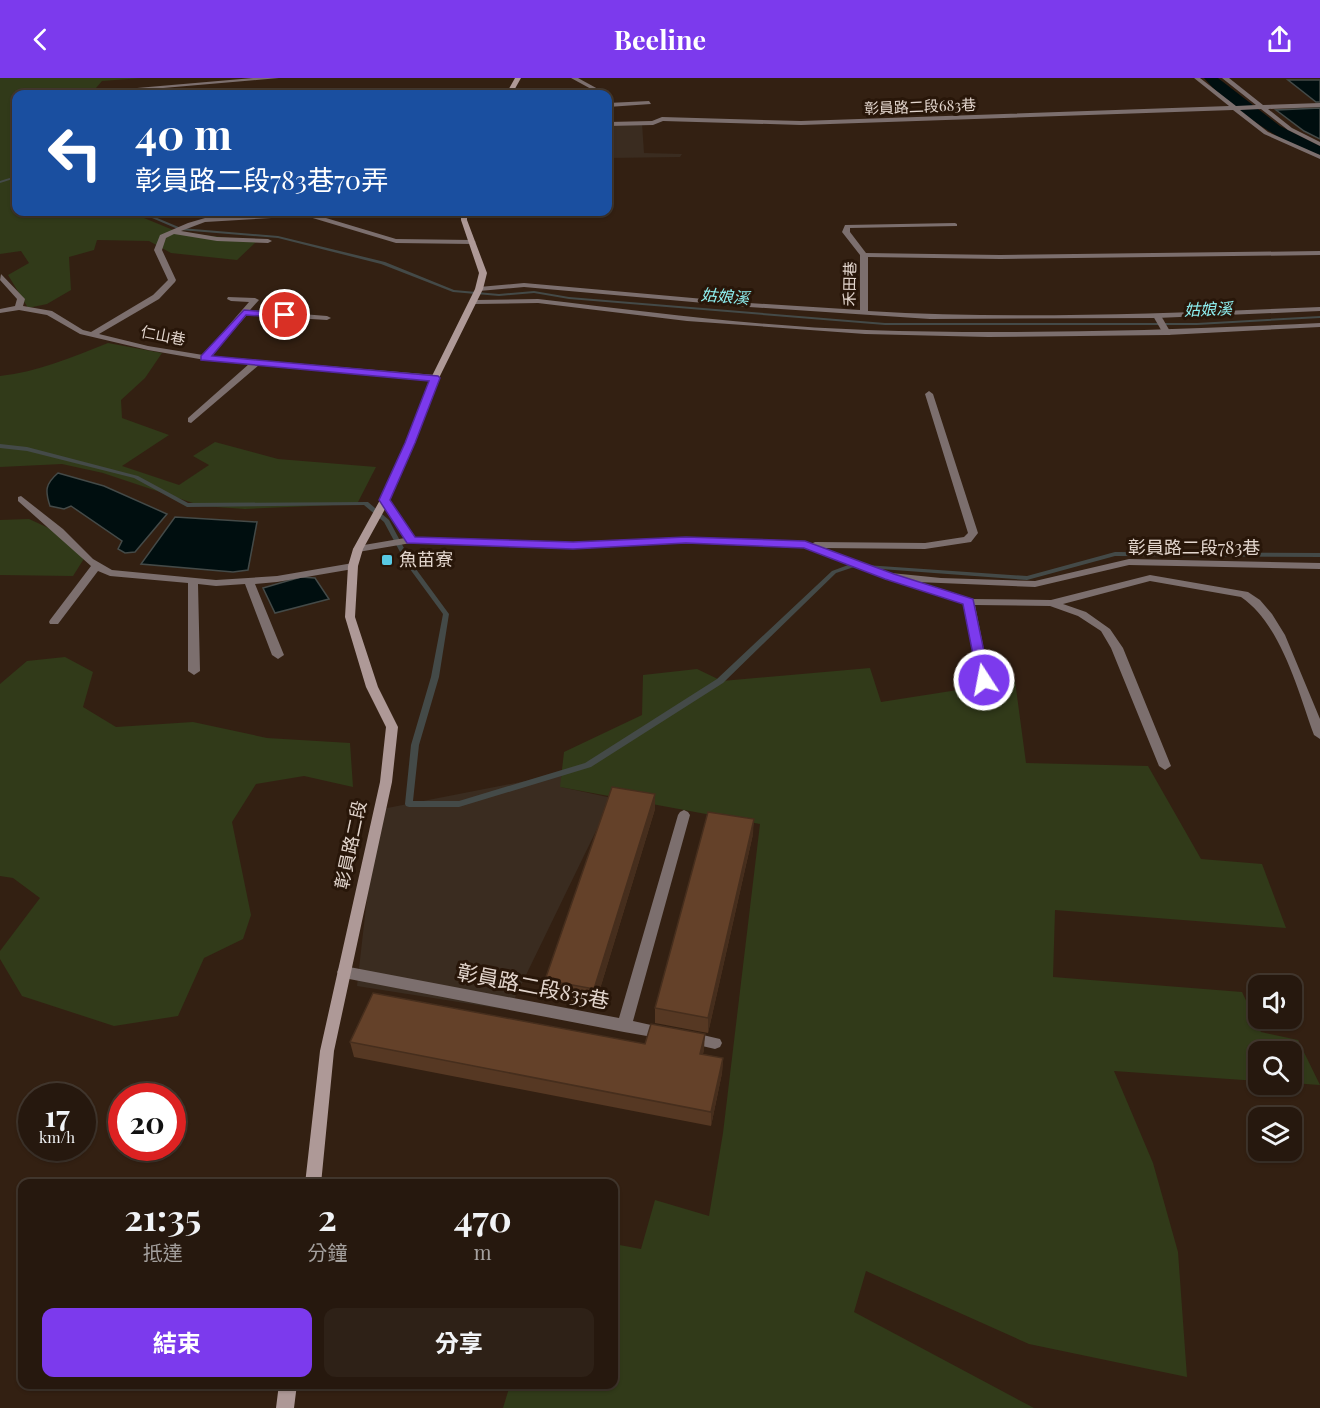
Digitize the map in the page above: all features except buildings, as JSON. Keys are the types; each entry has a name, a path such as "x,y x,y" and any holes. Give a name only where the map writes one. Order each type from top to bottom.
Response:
{"main road":[{"path":"382,504 410,443 435,378 479,290 483,273 464,216"},
{"name":"彰員路二段","path":"314,1179 327,1051 386,782 392,727 372,687 350,617 353,566 358,549 382,504"},
{"path":"285,1408 287,1389"}],"street":[{"path":"140,88 276,78"},
{"path":"574,78 595,89"},
{"path":"1197,78 1266,133 1320,158"},
{"path":"1225,78 1290,129 1320,144"},
{"path":"612,105 649,103"},
{"name":"彰員路二段683巷","path":"612,124 653,123 662,119 801,123 1320,105"},
{"path":"94,334 156,297 172,280 158,250 163,237 190,224 224,216"},
{"path":"313,216 396,241 472,242"},
{"path":"864,255 846,232 847,226 955,225"},
{"path":"174,232 217,239 268,241"},
{"name":"禾田巷","path":"479,290 524,285 864,314 864,255 1000,257 1320,253"},
{"path":"1,276 21,299 19,308"},
{"path":"205,358 255,300 231,299"},
{"path":"475,302 538,301 687,319 866,332 988,335 1167,333 1320,325"},
{"name":"仁山巷","path":"0,311 19,308 50,313 80,332 148,348 205,358 435,378"},
{"path":"864,314 1157,316 1320,309"},
{"path":"244,312 327,318"},
{"path":"1157,316 1167,333"},
{"path":"191,420 256,363"},
{"path":"805,544 925,546 967,540 973,533 929,394"},
{"path":"21,499 96,567 110,573 216,583 277,579 353,566"},
{"path":"382,504 411,540"},
{"name":"彰員路二段783巷","path":"358,549 411,540 573,546 686,540 805,544 890,576 941,581 1035,584 1129,562 1320,566"},
{"path":"54,622 96,567"},
{"path":"890,576 969,602 1051,603 1150,578 1244,594 1255,598 1275,624 1320,735"},
{"path":"193,580 194,671"},
{"path":"249,581 278,655"},
{"path":"969,602 984,680"},
{"path":"1051,603 1082,614 1105,629 1117,648 1165,766"},
{"path":"624,1026 684,815"},
{"name":"彰員路二段835巷","path":"344,972 715,1043"}],"shaded area":[{"path":"1288,80 1320,80 1320,102 1316,102"},
{"path":"1320,108 1320,139 1304,131 1276,110"},
{"path":"612,122 642,123 644,153 682,154 680,157 612,158"},
{"path":"58,473 104,486 167,514 135,552 125,553 118,549 122,541 71,506 64,509 50,506 47,488"},
{"path":"175,517 257,522 248,570 233,572 141,564"},
{"path":"301,577 315,578 329,599 275,613 263,588"},
{"path":"562,774 561,787 612,798 509,1010 357,986 377,810"}],"green space":[{"path":"0,78 142,78 102,81 96,90 12,90 12,216 144,216 178,232 257,241 237,260 171,253 149,241 97,240 94,250 69,257 71,290 47,304 28,308 8,275 29,263 21,251 0,254"},
{"path":"108,343 162,353 145,378 121,400 122,418 169,435 122,466 179,485 209,465 193,456 215,442 278,459 376,467 357,504 245,509 202,506 103,473 62,464 0,467 0,376 68,359"},
{"path":"29,519 64,535 85,557 73,576 0,575 0,520"},
{"path":"65,657 93,672 83,707 116,727 193,722 267,738 350,743 353,787 304,776 256,784 232,822 251,915 243,939 204,958 178,1016 114,1026 22,996 0,959 0,951 40,898 13,878 0,876 0,684 27,661"},
{"path":"870,668 881,702 1015,681 1026,763 1148,766 1201,859 1262,864 1286,928 1055,910 1053,977 1242,992 1248,1005 1248,1029 1260,1029 1261,1032 1298,1041 1248,1041 1248,1080 1114,1071 1153,1163 1178,1252 1187,1377 1029,1344 866,1271 854,1312 1034,1408 503,1408 509,1389 618,1389 618,1245 641,1249 655,1200 709,1216 723,1133 760,824 560,787 564,752 642,715 643,675 697,669 722,681"},
{"path":"1302,1048 1320,1085 1302,1084"}],"waterway":[{"path":"1210,78 1275,129 1320,151"},
{"name":"姑娘溪","path":"0,182 12,178"},
{"name":"姑娘溪","path":"149,216 180,229 278,237 383,263 453,291 499,295 534,292 569,298 885,324 1197,324 1320,317"},
{"path":"0,446 27,449 136,477 187,505 366,503 387,521 410,565 446,614 435,677 415,745 409,804 459,804 588,765 720,681 834,572 853,565 1027,578 1115,554 1320,555"}],"place":[{"name":"魚苗寮","path":"387,560"}],"route":[{"path":"285,315 244,312 205,358 435,378 410,443 384,500 411,540 573,546 686,540 805,544 890,576 969,602 984,680"}]}
